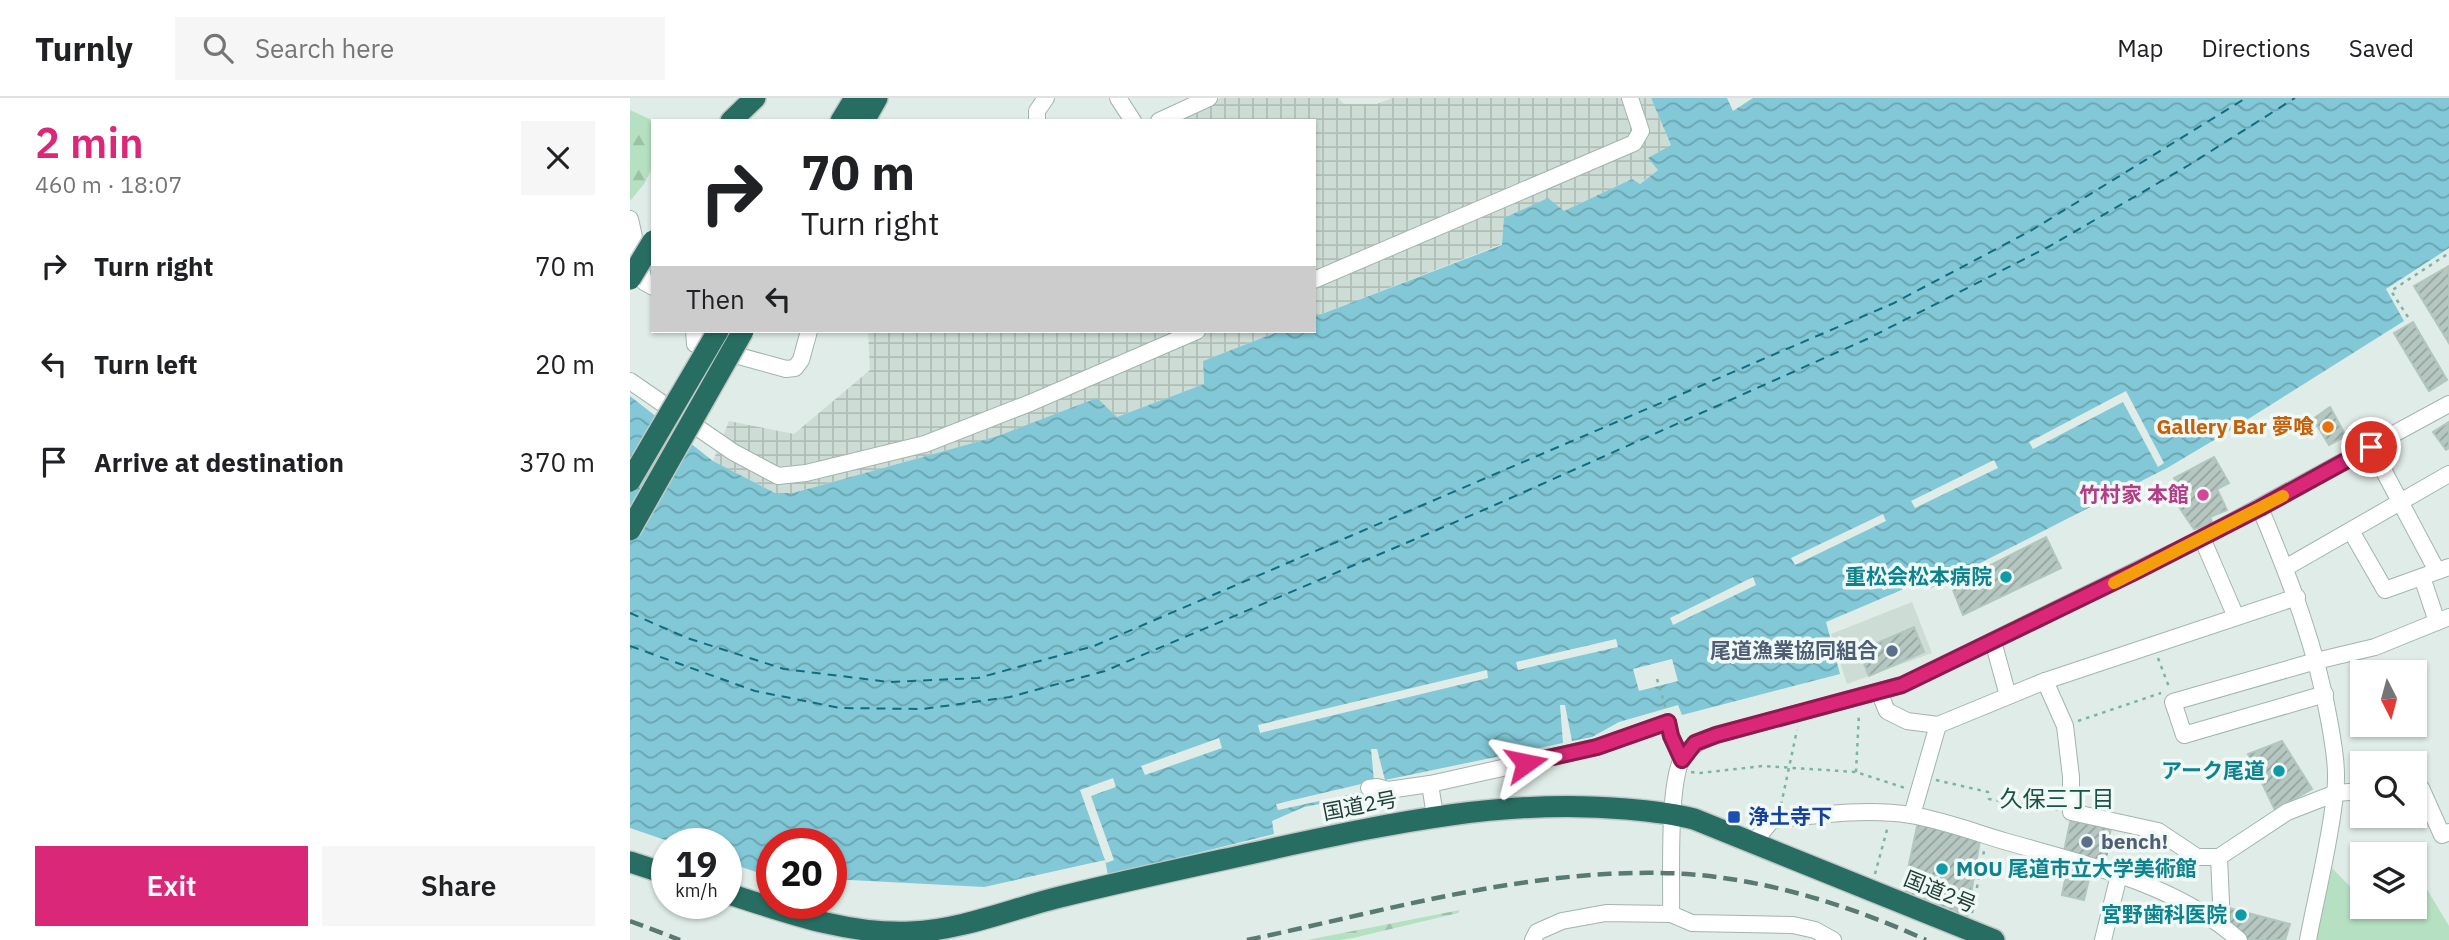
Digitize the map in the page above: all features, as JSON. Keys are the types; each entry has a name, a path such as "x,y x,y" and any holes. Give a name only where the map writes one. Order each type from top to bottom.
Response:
{"highway":[{"path":"733,119 755,98"},
{"path":"842,119 855,98"},
{"path":"865,119 877,98"},
{"path":"630,279 651,244"},
{"path":"630,481 717,333"},
{"path":"630,530 742,333"},
{"name":"国道2号","path":"742,898 872,935 912,936 1058,897 1361,830 1435,816 1509,808 1583,805 1672,813 1694,819 1994,940"},
{"path":"630,862 651,869"}],"street":[{"path":"1037,119 1037,111 1046,98"},
{"path":"1118,98 1132,119"},
{"path":"1163,119 1209,98"},
{"path":"1316,279 1634,142 1642,131 1630,98"},
{"path":"630,219 644,282 651,286"},
{"path":"694,333 695,344 786,369 796,368 801,360 808,333"},
{"path":"630,381 733,452 778,476 806,473 925,444 1030,403 1193,333"},
{"path":"1671,914 1672,813 1680,765 1695,743 1902,685 2203,538 2449,404"},
{"path":"2325,694 2185,735 2173,702 2375,647 2445,622 2436,572 2371,447"},
{"path":"2285,568 2449,474"},
{"path":"2260,508 2297,597 2325,694 2336,762 2336,793 2308,940"},
{"path":"2351,530 2385,590 2436,572"},
{"path":"2203,538 2236,617"},
{"path":"1880,692 1887,711 1907,721 1938,724 2045,681 2297,597"},
{"path":"1993,641 2008,696"},
{"path":"2045,681 2064,726 2071,777 2071,812 2158,831 2197,857 2219,856 2287,812 2336,793 2350,792"},
{"path":"1369,788 1388,790 1430,784 1597,747 1668,722 1680,765"},
{"path":"1912,815 1938,724"},
{"path":"1430,784 1435,816"},
{"path":"2427,801 2442,835 2449,832"},
{"path":"1753,843 1772,820 1859,812 1912,815 2119,875 2173,897 2229,934"},
{"path":"2219,856 2229,934"},
{"path":"2103,940 2119,875"},
{"path":"1533,940 1537,932 1562,921 1606,912 1671,914 1692,923 1793,925 1833,940"}],"path":[{"path":"2408,317 2391,291 2449,253"},
{"path":"2064,726 2170,691 2153,645"},
{"path":"1657,678 1667,713"},
{"path":"1856,772 1860,696"},
{"path":"1778,819 1800,713"},
{"path":"1680,765 1700,773 1763,766 1856,772 1921,785 1987,792 1989,799 2071,812"},
{"path":"1870,891 1891,814"},
{"path":"2103,869 2115,821"},
{"path":"1969,930 1986,836"}],"shaded area":[{"path":"1220,98 1338,98 1344,104 1377,104 1392,98 1651,98 1671,145 1649,158 1658,170 1639,184 1632,179 1502,244 1316,316 1316,119 1182,119"},
{"path":"868,333 1275,333 1203,361 1204,384 1117,417 1096,399 998,436 793,493 775,493 713,461 729,421 794,434 870,370"},
{"path":"1912,602 1932,653 1847,684 1831,634"}],"green space":[{"path":"630,110 651,120 651,171 630,201"},
{"path":"2332,868 2350,887 2350,919 2427,919 2427,889 2449,926 2449,940 2315,940"},
{"path":"1460,910 1458,913 1353,938 1307,940"}],"water":[{"path":"1651,98 1727,98 1733,111 1753,98 2449,98 2449,248 2386,289 2404,321 2226,433 2167,468 1931,588 1925,580 1826,622 1840,674 1682,715 1678,705 1619,722 1592,737 1572,741 1565,705 1560,705 1563,743 1385,780 1377,749 1371,749 1374,781 1276,804 1278,810 1361,792 1362,796 1304,807 1272,821 1274,834 1108,875 1105,860 984,887 847,880 847,828 756,828 756,872 742,867 742,828 651,828 651,835 630,828 630,396 713,461 775,493 793,493 998,436 1097,398 1117,417 1204,384 1203,361 1275,333 1316,333 1316,316 1502,245 1504,218 1548,198 1564,211 1632,179 1640,184 1658,170 1648,158 1671,145"}],"pier":[{"path":"2126,391 2164,463 2158,467 2123,402 2033,449 2029,442"},
{"path":"1994,460 1998,468 1915,508 1911,501"},
{"path":"1883,514 1886,521 1795,565 1791,558"},
{"path":"1753,577 1756,585 1673,625 1670,618"},
{"path":"1616,639 1618,647 1518,670 1516,662"},
{"path":"1672,659 1678,681 1639,691 1633,669"},
{"path":"1487,670 1488,678 1260,733 1258,725"},
{"path":"1219,738 1222,748 1145,775 1141,766"},
{"path":"1113,778 1116,787 1091,796 1114,860 1106,863 1080,790"}],"building":[{"path":"2449,266 2449,343 2414,286"},
{"path":"2413,322 2447,380 2429,391 2394,333"},
{"path":"2330,407 2346,436 2329,445 2313,419"},
{"path":"2449,422 2449,448 2446,450 2433,432"},
{"name":"竹村家 本館","path":"2214,457 2229,483 2217,489 2227,510 2210,517 2213,524 2194,529 2179,507 2190,501 2174,478"},
{"name":"重松会松本病院","path":"2046,537 2061,568 1963,615 1951,585"},
{"name":"尾道漁業協同組合","path":"1914,627 1924,652 1869,676 1859,651"},
{"name":"アーク尾道","path":"2282,741 2312,789 2275,810 2248,754"},
{"name":"bench!","path":"2071,818 2111,829 2101,867 2063,856"},
{"name":"MOU 尾道市立大学美術館","path":"1918,822 1980,840 1966,924 1902,897"},
{"path":"2067,870 2090,875 2084,900 2062,895"},
{"name":"宮野歯科医院","path":"2225,907 2290,924 2285,940 2241,940 2225,925"}],"ferry route":[{"path":"630,613 687,638 784,669 889,682 978,678 1094,646 1894,303 2032,230 2246,98"},
{"path":"630,646 755,691 840,708 923,709 1010,697 1105,671 1486,509 1867,339 2050,246 2189,165 2295,98"}],"railway":[{"path":"1247,940 1465,892 1576,876 1631,873 1687,874 1749,882 1810,896 1869,916 1926,940"},
{"path":"630,921 680,940"}],"slow traffic":[{"path":"2114,583 2283,496"}],"place":[{"name":"Gallery Bar 夢喰","path":"2328,427"},
{"name":"竹村家 本館","path":"2203,495"},
{"name":"重松会松本病院","path":"2006,577"},
{"name":"尾道漁業協同組合","path":"1892,651"},
{"name":"アーク尾道","path":"2279,771"},
{"name":"浄土寺下","path":"1734,817"},
{"name":"bench!","path":"2087,842"},
{"name":"MOU 尾道市立大学美術館","path":"1942,869"},
{"name":"宮野歯科医院","path":"2241,915"}],"district":[{"name":"久保三丁目","path":"2057,799"}],"route":[{"path":"1526,763 1597,747 1668,722 1682,760 1695,743 1716,735 1902,685 2139,570 2371,447"}]}
